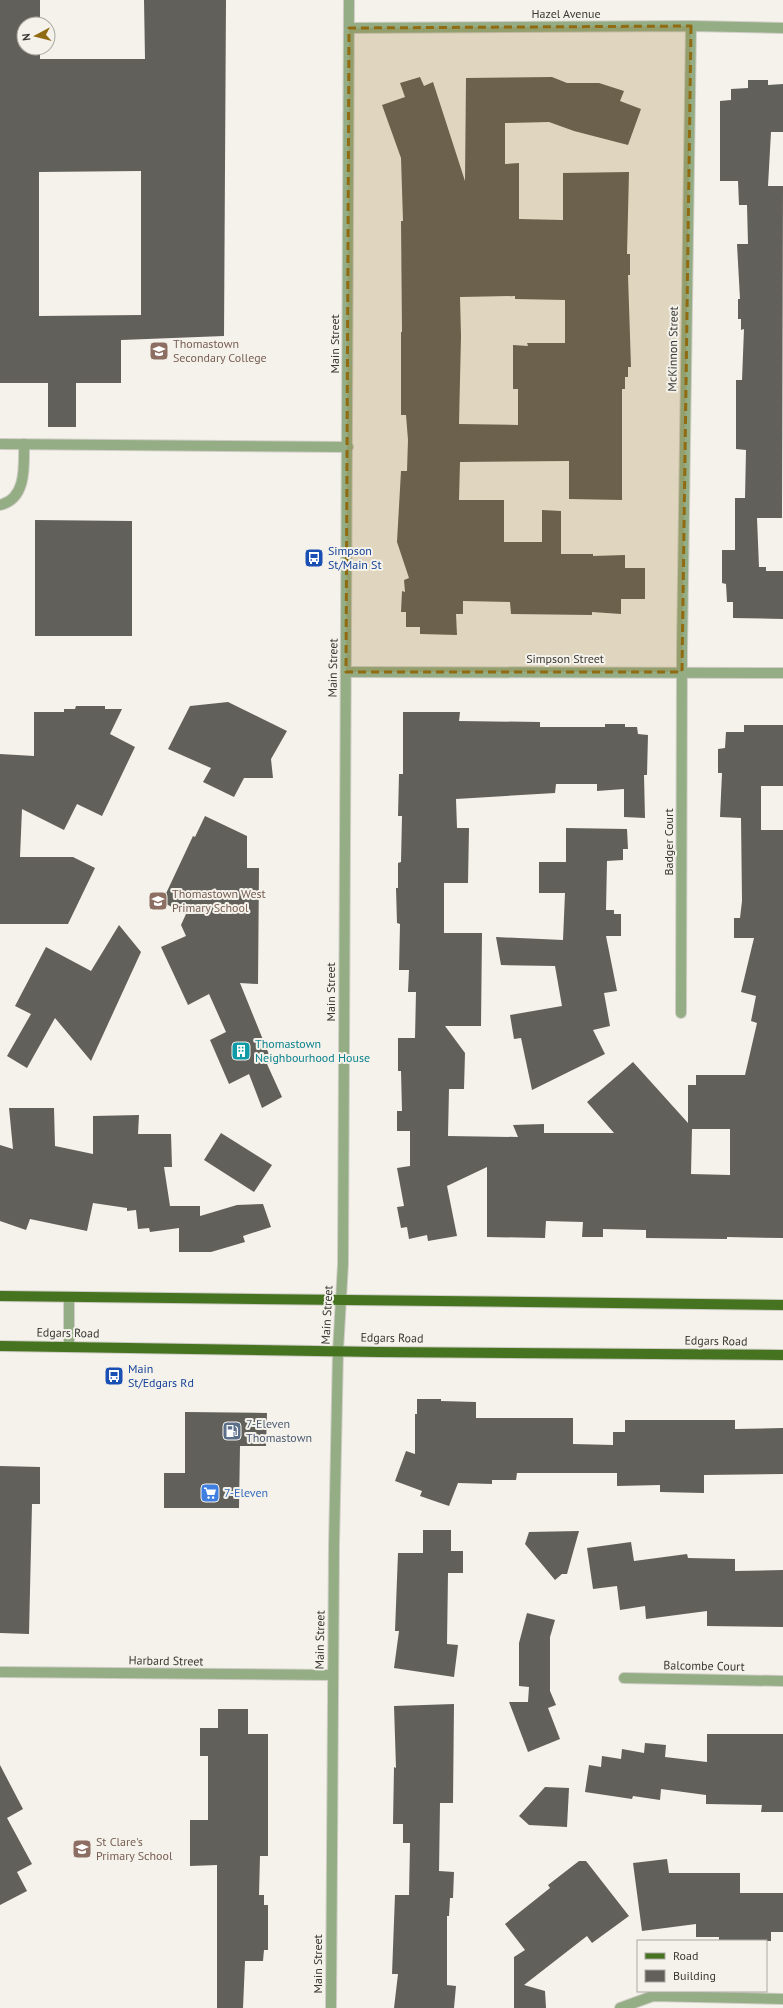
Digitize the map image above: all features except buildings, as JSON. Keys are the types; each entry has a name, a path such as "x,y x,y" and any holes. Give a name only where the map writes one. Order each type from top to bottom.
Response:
{"main road":[{"path":"0,1296 783,1305"},
{"name":"Edgars Road","path":"0,1346 783,1355"}],"street":[{"name":"Main Street","path":"331,2008 332,1675 338,1351 343,1256 349,0"},
{"name":"Hazel Avenue","path":"349,28 691,26 783,28"},
{"name":"McKinnon Street","path":"682,672 691,26"},
{"path":"0,444 348,447"},
{"path":"0,505 12,499 18,492 22,482 24,444"},
{"name":"Simpson Street","path":"346,672 783,672"},
{"name":"Badger Court","path":"681,1013 682,672"},
{"path":"69,1297 69,1346"},
{"name":"Harbard Street","path":"0,1672 332,1675"},
{"name":"Balcombe Court","path":"624,1678 783,1681"},
{"path":"620,2008 652,1996 783,1999"}],"highlighted area":[{"path":"691,26 682,672 346,672 349,28"}],"place":[{"name":"Thomastown Secondary College","path":"159,351"},
{"name":"Simpson St/Main St","path":"314,558"},
{"name":"Thomastown West Primary School","path":"158,901"},
{"name":"Thomastown Neighbourhood House","path":"241,1051"},
{"name":"Main St/Edgars Rd","path":"114,1376"},
{"name":"7-Eleven Thomastown","path":"232,1431"},
{"name":"7-Eleven","path":"210,1493"},
{"name":"St Clare's Primary School","path":"82,1849"}]}
